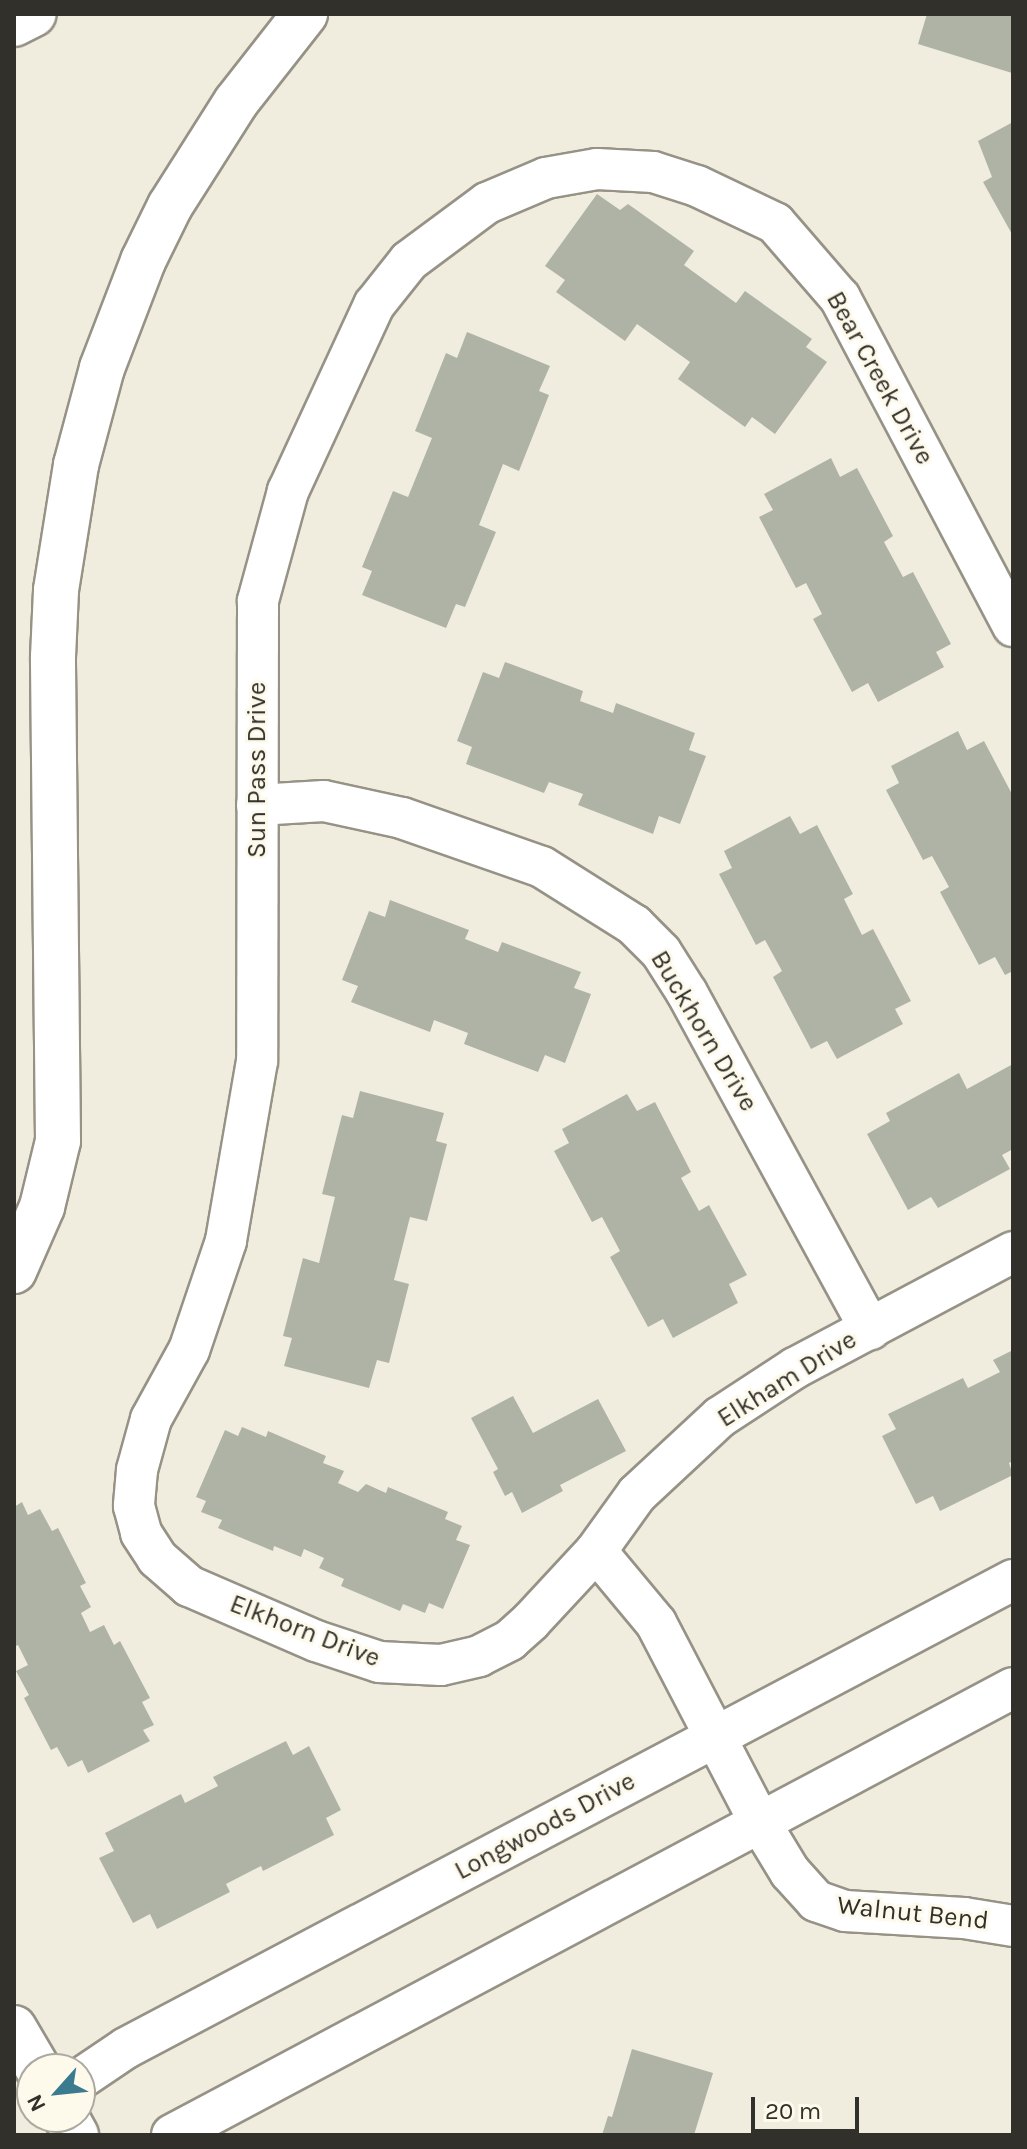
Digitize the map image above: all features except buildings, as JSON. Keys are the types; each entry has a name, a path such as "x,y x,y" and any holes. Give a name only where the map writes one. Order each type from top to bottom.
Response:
{"main road":[{"path":"14,24 34,14"},
{"path":"14,1271 42,1207 58,1141 53,657 56,590 76,465 102,368 143,261 170,206 236,102 305,14"},
{"path":"14,2028 29,2053"}],"street":[{"name":"Bear Creek Drive","path":"597,169 653,172 697,186 775,223 840,298 1013,626"},
{"name":"Sun Pass Drive","path":"134,1506 137,1470 151,1419 189,1350 226,1241 248,1128 257,1061 258,601 288,491 374,305 409,261 487,203 546,178 597,169"},
{"name":"Buckhorn Drive","path":"257,805 324,801 402,818 542,867 634,925 661,952 687,993 870,1329"},
{"name":"Elkham Drive","path":"596,1551 637,1494 720,1417 795,1368 1013,1252"},
{"name":"Elkhorn Drive","path":"134,1506 141,1533 157,1558 189,1586 316,1641 379,1662 441,1665 479,1656 510,1640 596,1551"},
{"path":"596,1551 656,1623 759,1821"},
{"name":"Longwoods Drive","path":"96,2068 126,2048 1013,1580"},
{"path":"172,2135 1013,1688"},
{"name":"Walnut Bend","path":"759,1821 790,1872 816,1901 845,1911 964,1918 1013,1926"}]}
